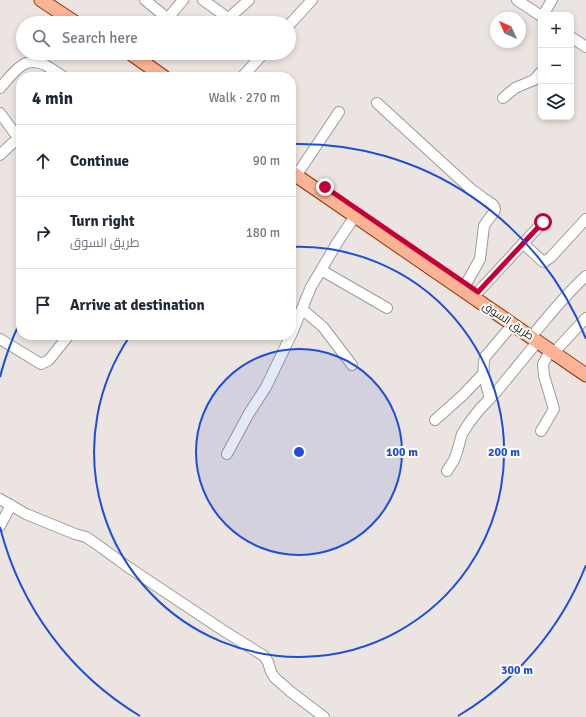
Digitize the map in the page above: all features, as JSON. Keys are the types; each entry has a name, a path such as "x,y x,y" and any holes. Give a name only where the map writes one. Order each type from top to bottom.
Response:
{"main road":[{"path":"41,0 58,16"},
{"path":"53,0 78,16"},
{"path":"129,60 146,72"},
{"path":"142,60 158,72"},
{"name":"طريق السوق","path":"296,170 478,292 555,349 586,375"},
{"name":"طريق السوق","path":"296,171 355,216 512,324 537,336"},
{"name":"طريق السوق","path":"555,349 586,366"}],"street":[{"path":"145,0 161,16"},
{"path":"170,16 183,0"},
{"path":"203,0 220,16"},
{"path":"230,16 248,0"},
{"path":"296,18 312,0"},
{"path":"517,0 538,13"},
{"path":"544,12 552,0"},
{"path":"574,39 586,47"},
{"path":"247,72 258,60"},
{"path":"0,88 24,63 37,62 56,72"},
{"path":"503,98 515,88 522,84 529,83 538,75"},
{"path":"377,103 472,190 489,202 495,209 484,226 480,259 466,284"},
{"path":"296,166 339,112"},
{"path":"0,113 16,134"},
{"path":"0,155 16,141"},
{"path":"296,323 311,287 355,216"},
{"path":"523,243 544,262 551,257 586,219"},
{"path":"478,292 543,222"},
{"path":"321,270 387,308"},
{"path":"447,471 454,460 462,434 479,410 490,398 537,336 559,303 586,276"},
{"path":"302,309 323,327 352,365"},
{"path":"541,431 554,409 544,376 543,364 555,349 586,318"},
{"path":"490,398 483,363 485,357 512,324"},
{"path":"0,339 42,364 49,360 65,340"},
{"path":"227,454 248,415 266,387 289,340"},
{"path":"435,420 463,396 484,374"},
{"path":"0,499 26,514 86,537 134,571 264,656 275,678 324,717"},
{"path":"0,526 11,505"}],"route":[{"path":"325,187 478,292 543,222"}]}
